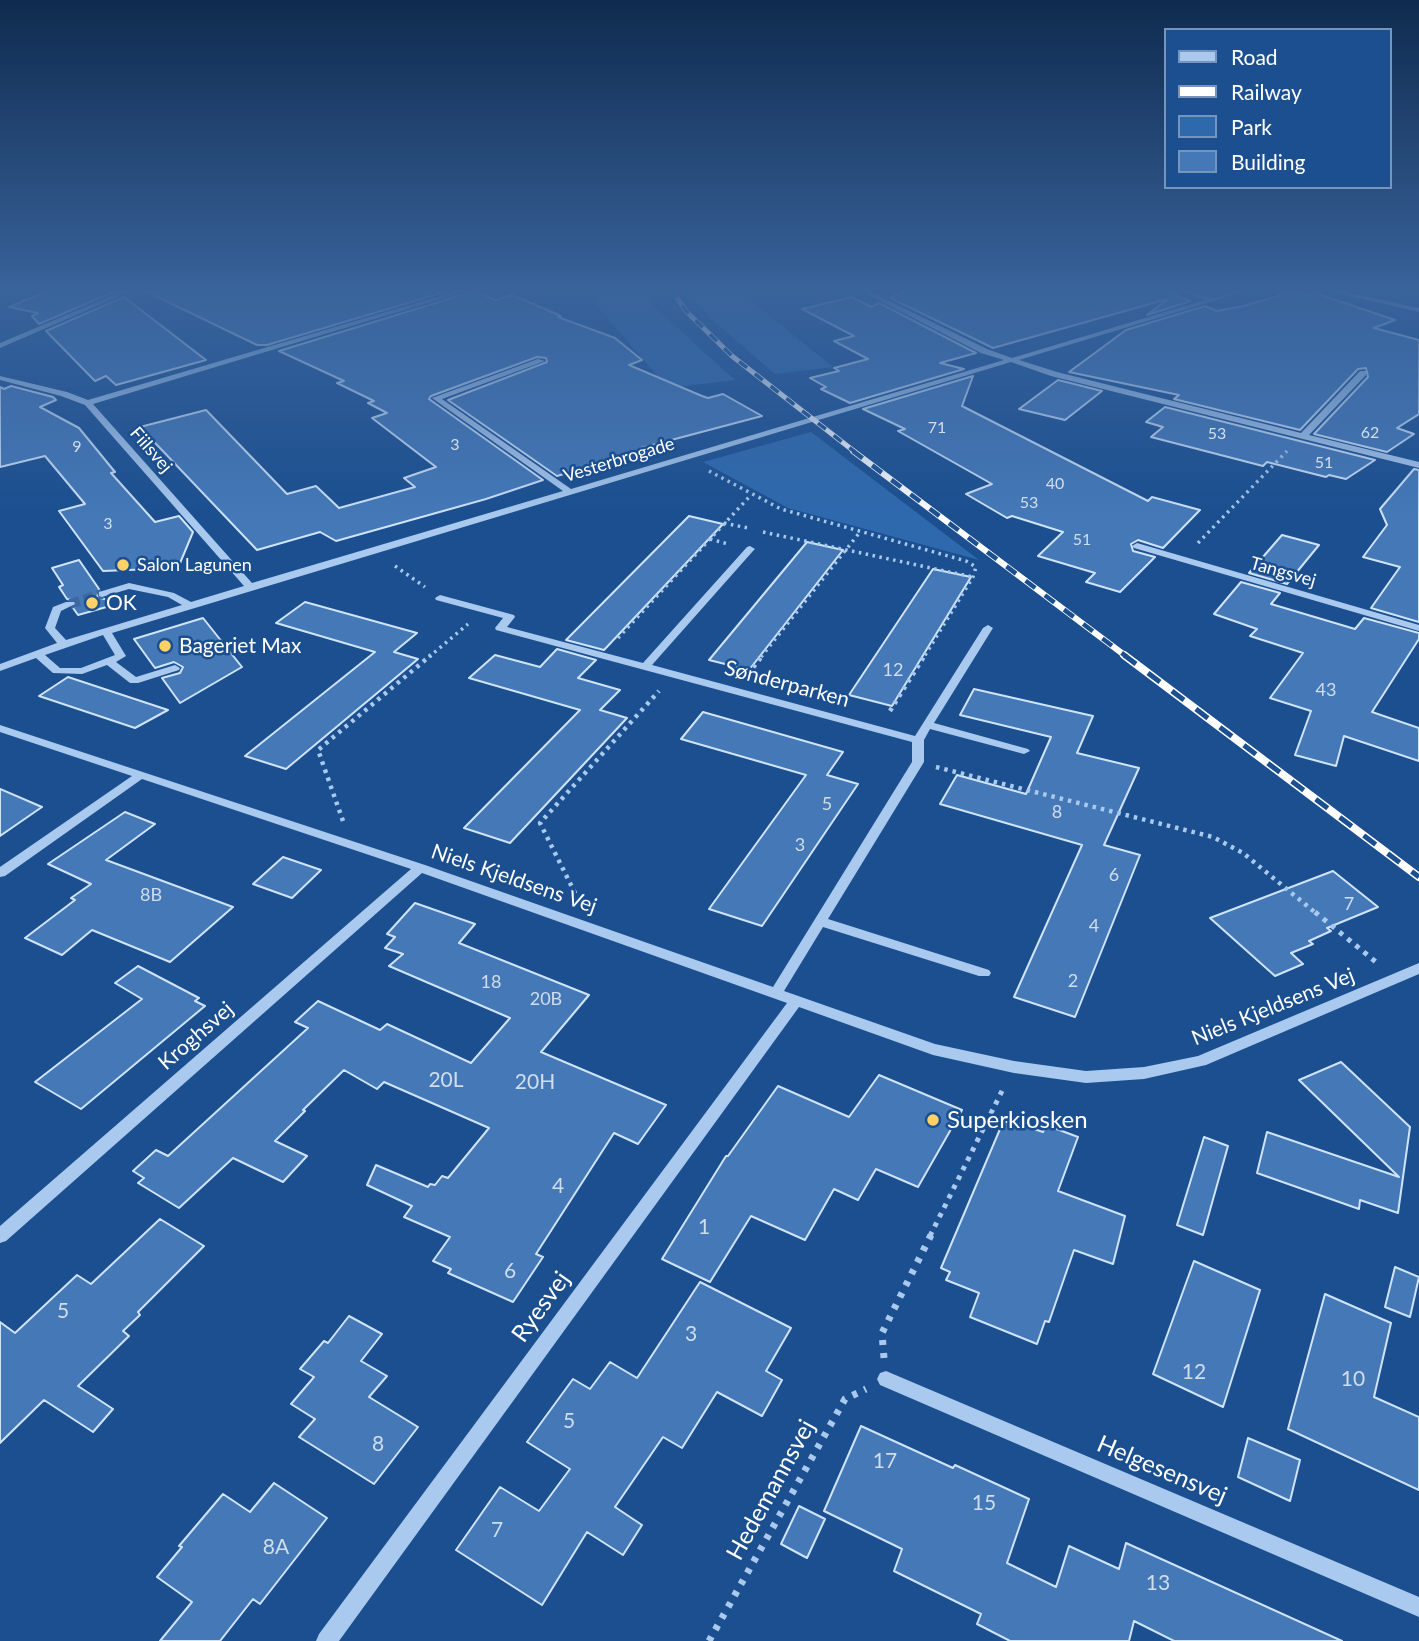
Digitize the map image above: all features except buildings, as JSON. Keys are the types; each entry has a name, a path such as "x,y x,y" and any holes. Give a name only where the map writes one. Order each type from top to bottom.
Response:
{"street":[{"path":"0,378 88,402 211,366"},
{"path":"528,366 436,398 570,492"},
{"name":"Vesterbrogade","path":"0,668 64,644 250,586 991,366"},
{"path":"1028,366 1419,465"},
{"path":"1303,436 1363,373"},
{"name":"Fiilsvej","path":"88,402 250,586"},
{"name":"Tangsvej","path":"1137,546 1419,628"},
{"path":"645,667 750,549"},
{"path":"102,594 129,586 171,595 190,605"},
{"name":"Sønderparken","path":"440,598 510,617 500,628 918,740"},
{"path":"64,644 50,628 57,609 70,604"},
{"path":"776,993 918,762 918,740 988,628"},
{"path":"38,654 57,671 82,671 121,656 106,631"},
{"path":"108,661 134,681 175,668"},
{"path":"927,725 1024,751"},
{"name":"Niels Kjeldsens Vej","path":"0,728 420,867 933,1049 1014,1068 1086,1077 1144,1073 1201,1061 1419,968"},
{"path":"0,873 142,774"},
{"name":"Kroghsvej","path":"0,1236 420,867"},
{"path":"820,921 984,974"},
{"name":"Ryesvej","path":"326,1641 795,1002"},
{"name":"Helgesensvej","path":"886,1378 1419,1607"}],"path":[{"path":"1183,559 1303,436"},
{"path":"684,457 780,509 966,561 976,567 973,577 879,730"},
{"path":"602,656 751,495"},
{"path":"724,523 973,577"},
{"path":"734,691 860,531"},
{"path":"373,549 440,598"},
{"path":"351,844 318,750 485,610"},
{"path":"593,929 540,822 673,675"},
{"path":"918,762 1213,837 1243,853 1396,978"},
{"path":"886,1378 882,1332 1014,1068"},
{"name":"Hedemannsvej","path":"709,1641 845,1399 886,1378"}],"green space":[{"path":"649,366 719,366 735,380 668,388"},
{"path":"765,366 833,367 775,374"},
{"path":"811,432 979,560 788,508 703,462"}],"tunnel":[{"path":"70,604 102,594"}],"railway":[{"path":"744,366 855,452"},
{"path":"853,451 1127,657"},
{"path":"1124,655 1419,877"}],"place":[{"name":"Salon Lagunen","path":"123,565"},
{"name":"OK","path":"92,603"},
{"name":"Bageriet Max","path":"165,646"},
{"name":"Superkiosken","path":"933,1120"}]}
